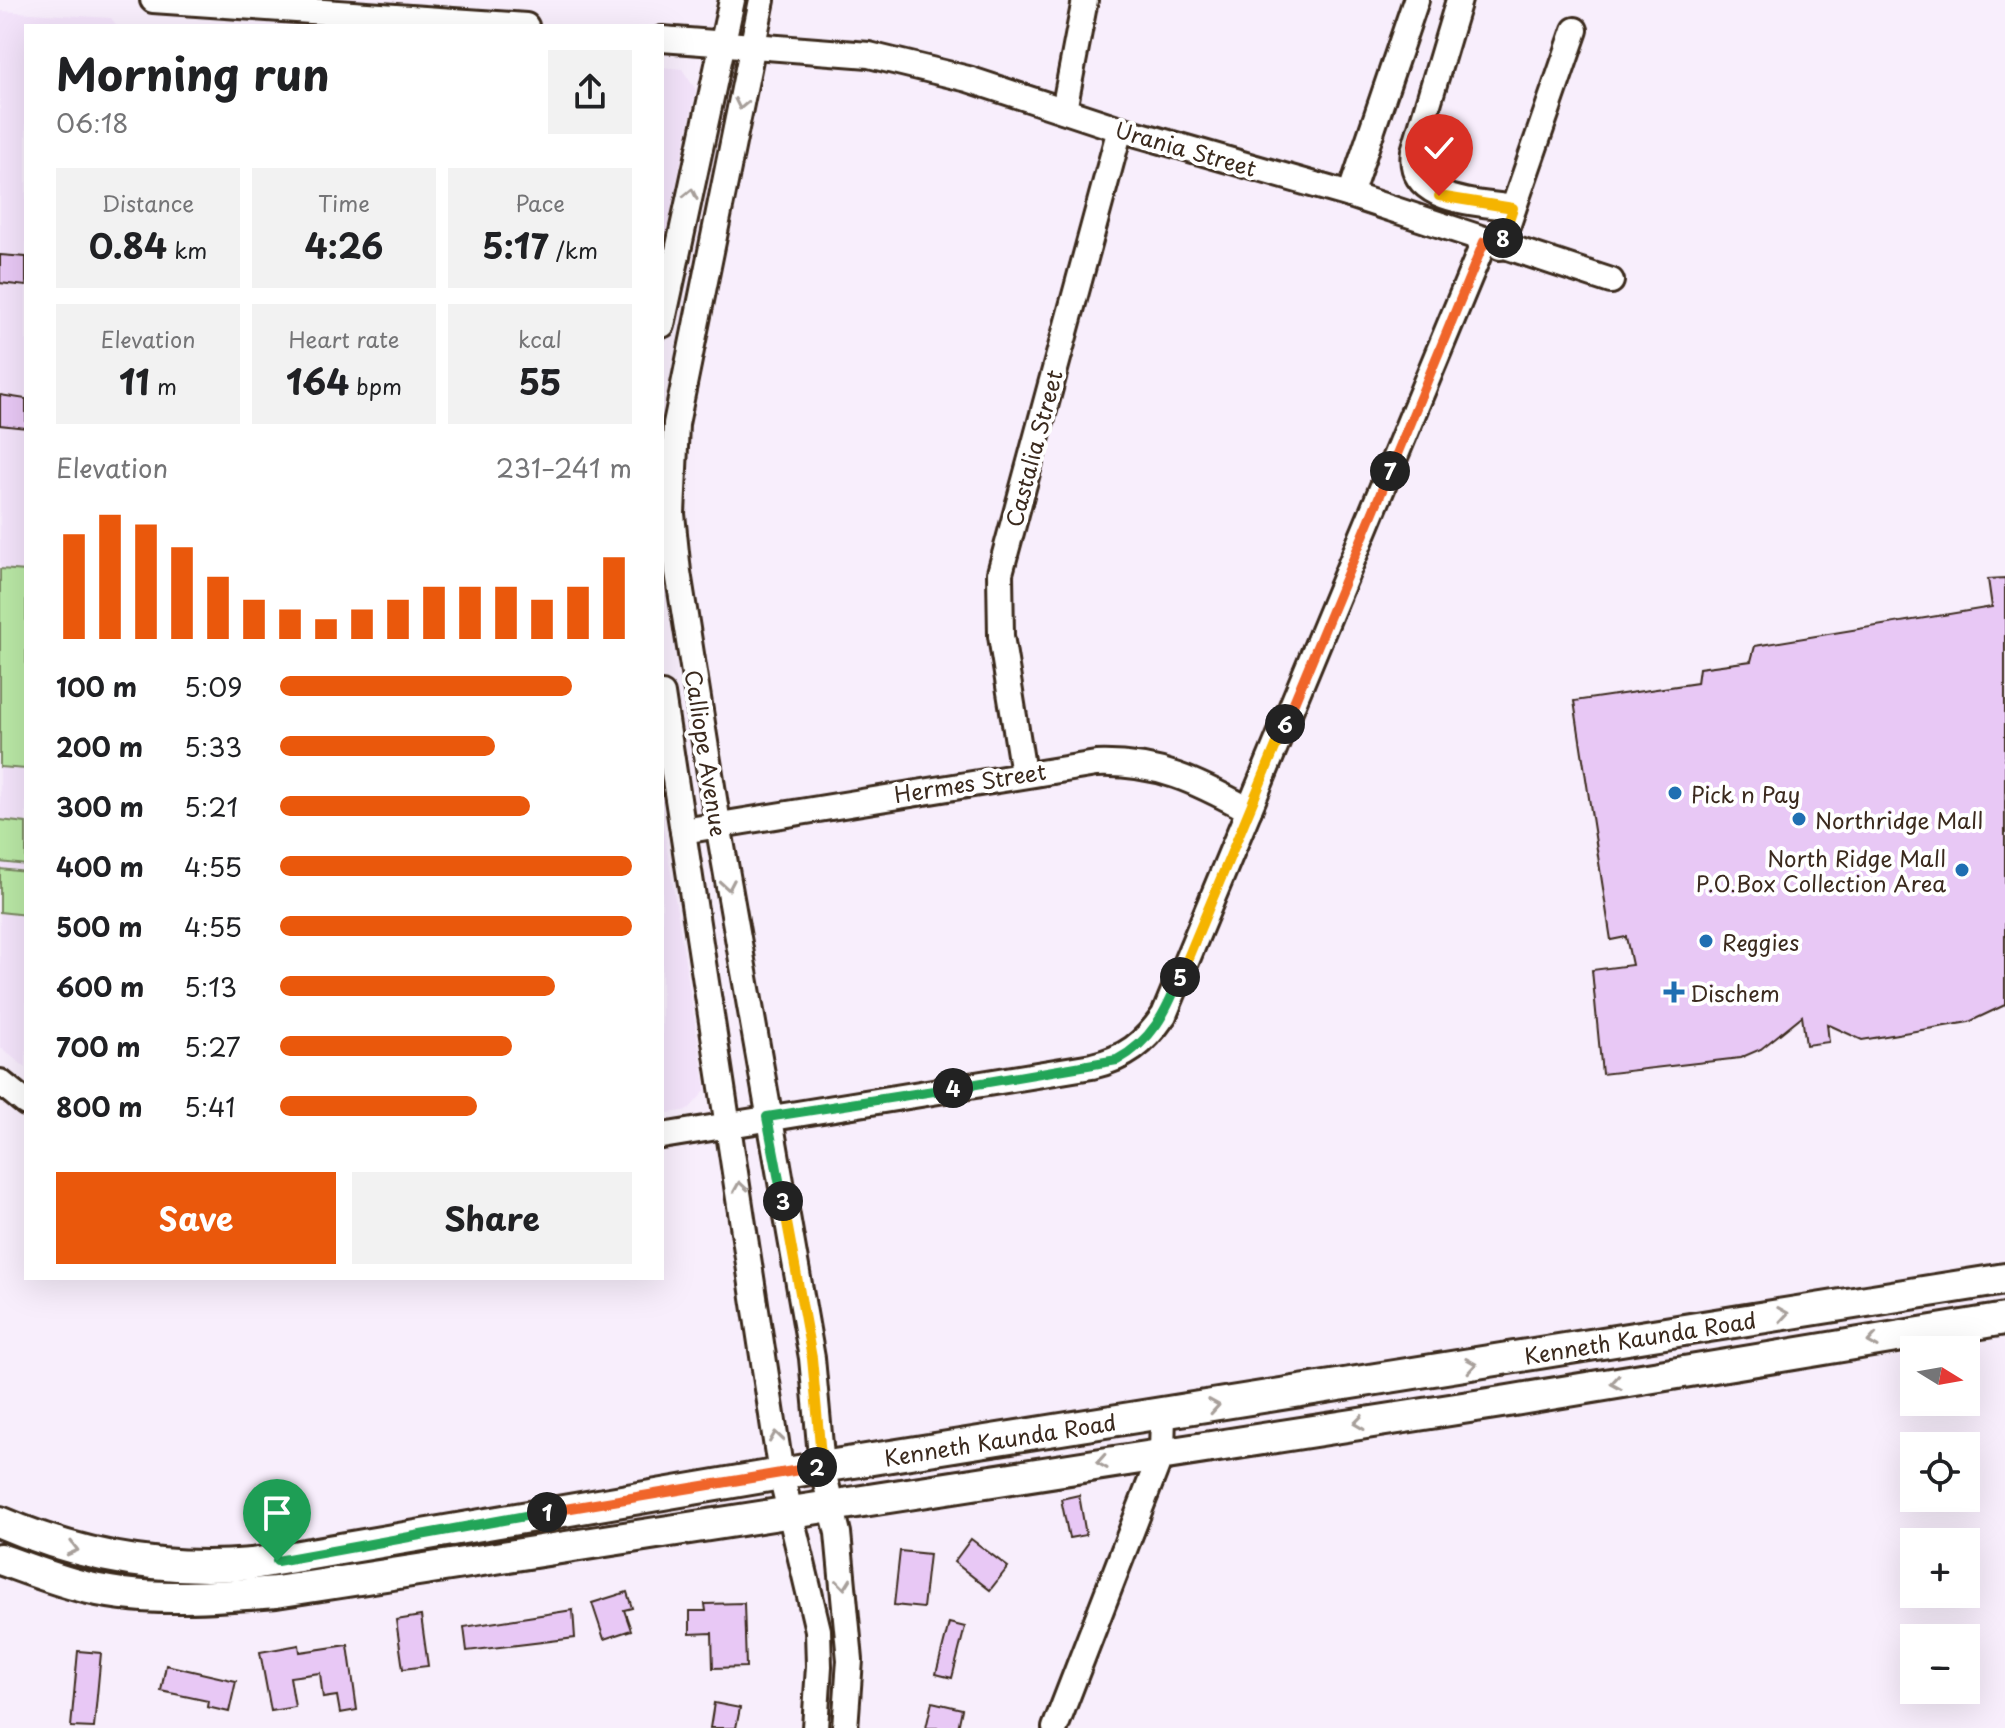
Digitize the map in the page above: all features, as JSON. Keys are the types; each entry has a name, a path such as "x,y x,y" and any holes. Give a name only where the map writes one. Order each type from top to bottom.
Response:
{"main road":[{"name":"Kenneth Kaunda Road","path":"0,1522 76,1551 171,1566 252,1564 822,1467 2005,1279"},
{"name":"Kenneth Kaunda Road","path":"0,1559 79,1586 171,1597 276,1592 790,1514 1162,1452 1508,1401 2005,1319"},
{"path":"377,1542 385,1575"}],"street":[{"path":"153,0 478,11 520,24"},
{"path":"664,316 732,0"},
{"name":"Calliope Avenue","path":"762,0 683,383 672,461 678,572 767,1117 812,1358 822,1467 846,1606 849,1699 845,1728"},
{"path":"1064,110 1085,0"},
{"path":"1350,195 1416,0"},
{"path":"1459,0 1414,151 1414,165 1423,182 1439,196 1513,208"},
{"path":"664,1136 1092,1066 1130,1053 1164,1015 1492,244 1513,208 1575,30"},
{"name":"Urania Street","path":"664,39 869,55 968,79 1120,129 1350,195 1611,281"},
{"name":"Castalia Street","path":"1023,773 1001,636 1000,573 1120,129"},
{"name":"Calliope Avenue","path":"664,707 781,1474 811,1590 818,1630 815,1728"},
{"name":"Hermes Street","path":"683,831 1023,773 1096,764 1155,767 1203,785 1249,810"},
{"path":"0,1082 24,1101"},
{"path":"1055,1728 1162,1452 1163,1414"}],"shaded area":[{"path":"0,11 111,18 116,24 24,24 24,1066 0,1047"},
{"path":"664,67 682,69 696,90 664,243"},
{"path":"664,830 706,1090 688,1110 664,1114"}],"green space":[{"path":"0,569 24,571 24,769 0,767"},
{"path":"0,820 24,823 24,865 0,862"},
{"path":"0,869 24,872 24,915 0,912"}],"building":[{"path":"0,255 24,257 24,286 0,283"},
{"path":"0,395 24,399 24,428 0,425"},
{"name":"Northridge Mall","path":"2005,578 2005,1005 1969,1022 1862,1040 1827,1024 1829,1042 1806,1045 1802,1016 1761,1049 1740,1058 1602,1074 1592,970 1632,965 1626,937 1611,940 1574,701 1697,683 1699,668 1751,661 1755,646 1992,607 1988,579"},
{"path":"1079,1495 1086,1535 1069,1538 1061,1499"},
{"path":"971,1539 1008,1567 990,1590 954,1562"},
{"path":"900,1551 929,1554 923,1608 894,1605"},
{"path":"627,1592 632,1608 624,1610 631,1630 604,1639 592,1603"},
{"path":"744,1603 746,1667 713,1668 712,1633 690,1634 690,1611 706,1611 705,1604"},
{"path":"573,1610 575,1638 467,1651 464,1627"},
{"path":"421,1616 428,1666 403,1669 396,1620"},
{"path":"949,1623 965,1627 952,1678 936,1674"},
{"path":"299,1645 300,1652 348,1645 357,1710 340,1713 337,1696 323,1698 320,1673 290,1677 295,1707 271,1711 260,1652"},
{"path":"78,1651 101,1653 94,1728 71,1727"},
{"path":"166,1665 236,1681 229,1712 207,1707 208,1701 161,1691"},
{"path":"932,1702 962,1709 958,1728 926,1728"},
{"path":"714,1703 740,1708 736,1728 710,1728"}],"place":[{"name":"Pick n Pay","path":"1675,793"},
{"name":"Northridge Mall","path":"1799,819"},
{"name":"North Ridge Mall P.O.Box Collection Area","path":"1962,870"},
{"name":"Reggies","path":"1706,941"},
{"name":"Dischem","path":"1674,992"}],"route":[{"path":"277,1561 442,1530 822,1467 812,1358 767,1117 1117,1060 1142,1043 1164,1015 1484,242 1500,247 1513,208 1439,196"}]}
